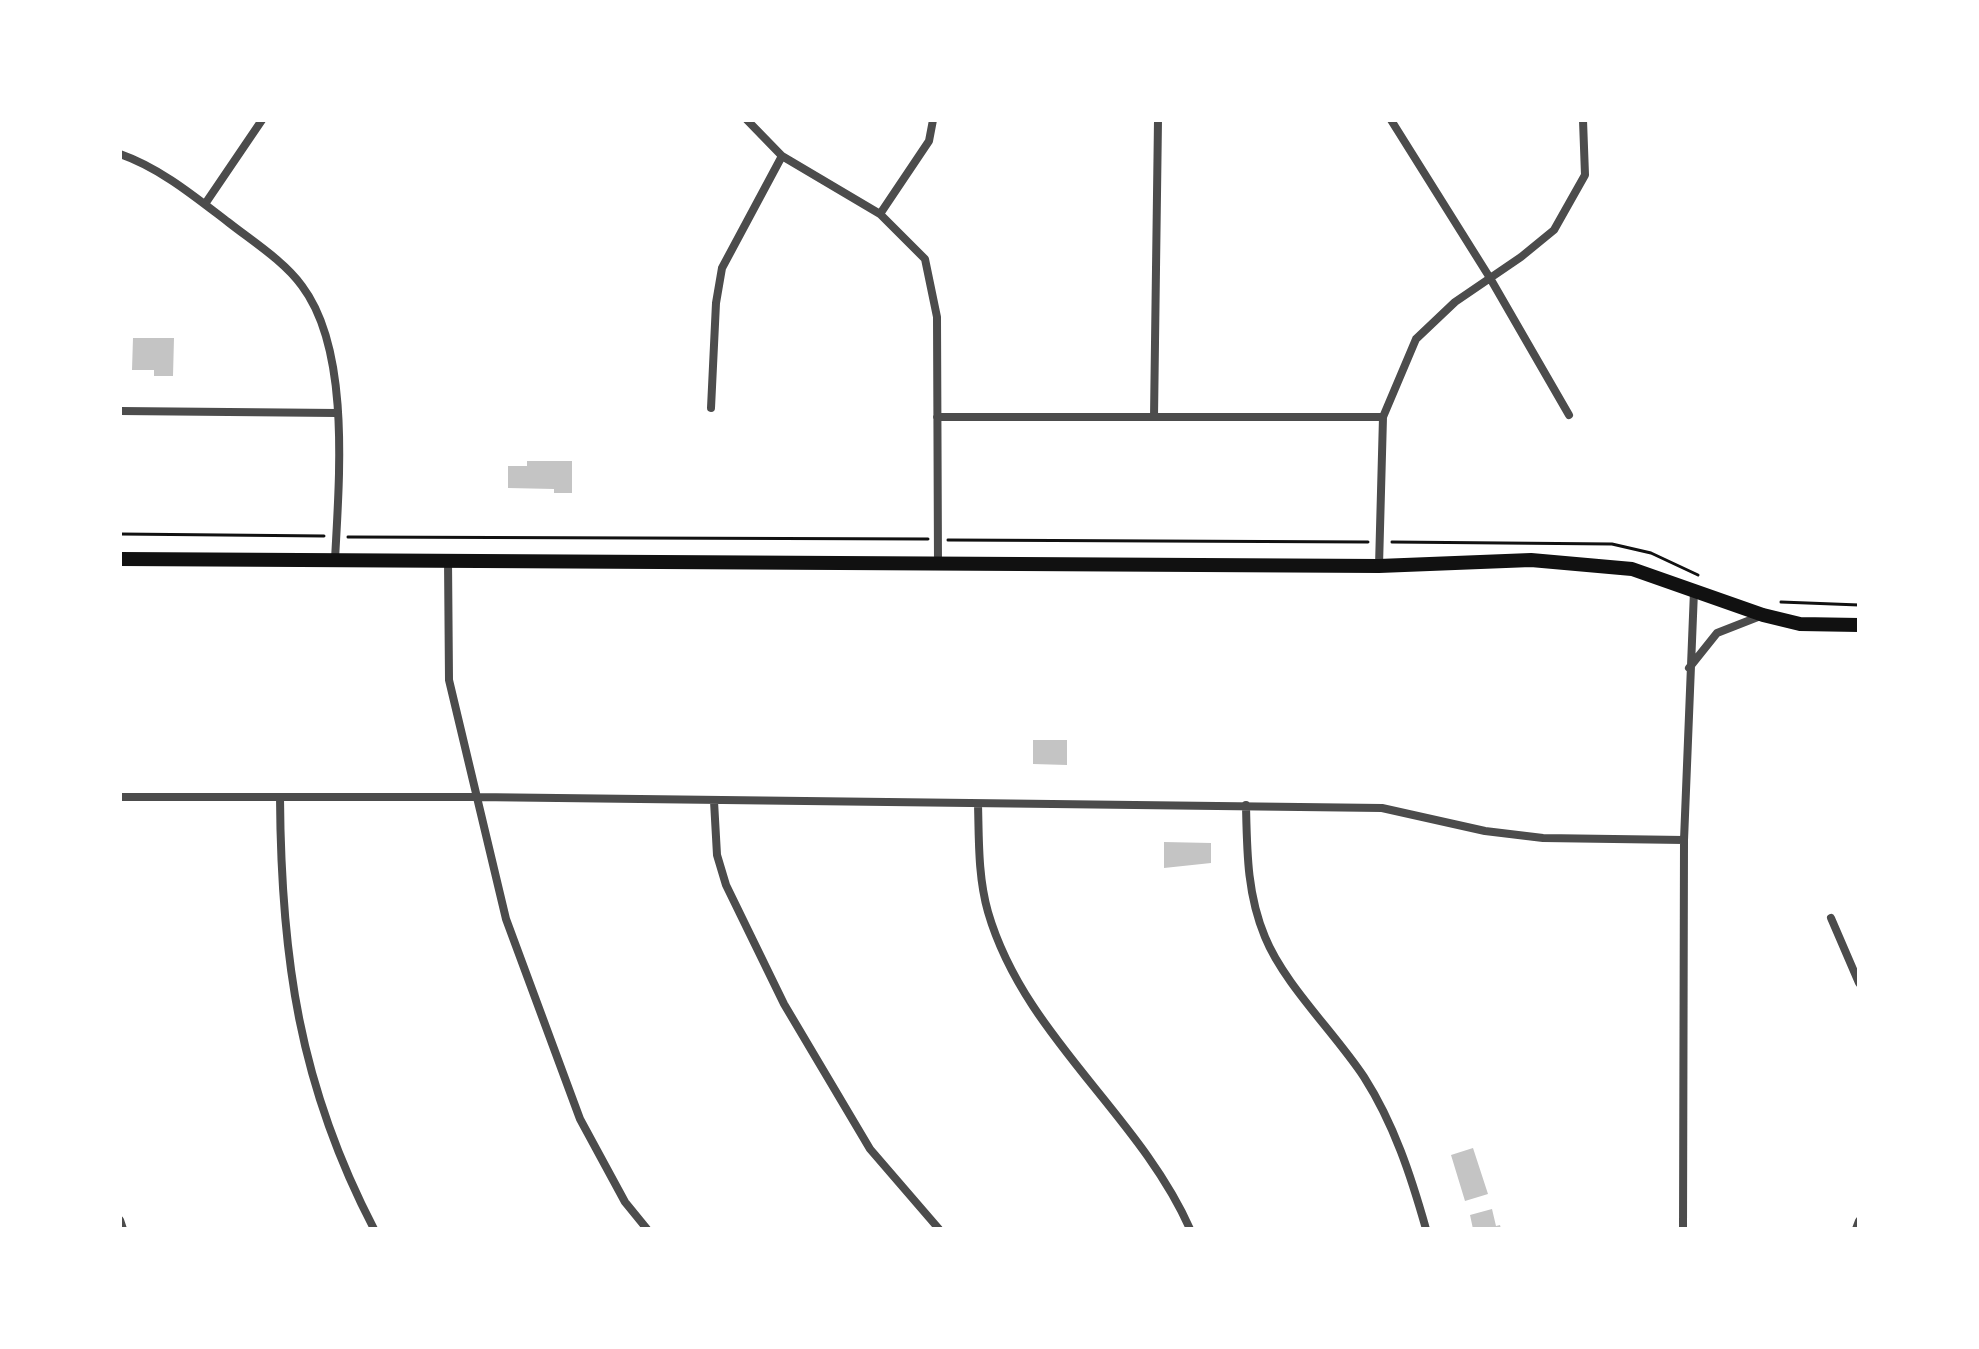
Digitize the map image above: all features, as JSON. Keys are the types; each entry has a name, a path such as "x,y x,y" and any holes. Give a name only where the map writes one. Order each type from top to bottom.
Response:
{"main road":[{"path":"120,559 1379,566 1531,560 1632,569 1763,615 1800,624 1859,625"}],"street":[{"path":"205,204 262,120"},
{"path":"747,120 782,156 880,214 925,259 937,317 938,565"},
{"path":"880,214 929,141 933,120"},
{"path":"1154,417 1158,120"},
{"path":"1391,120 1490,278 1569,415"},
{"path":"1379,566 1383,417 1416,339 1455,302 1554,230 1585,175 1583,120"},
{"path":"120,154 152,167 205,204 301,284 329,339 337,376 335,560"},
{"path":"711,408 716,303 722,268 782,156"},
{"path":"120,411 337,413"},
{"path":"937,417 1383,417"},
{"path":"448,560 449,680 506,919 580,1119 625,1202 647,1229"},
{"path":"1683,1229 1684,840 1688,669 1694,591"},
{"path":"1688,669 1717,633 1763,615"},
{"path":"120,797 475,797 1382,808 1485,831 1543,838 1684,840"},
{"path":"280,797 281,883 289,967 307,1063 341,1159 374,1229"},
{"path":"714,801 717,855 726,885 784,1004 870,1149 939,1229"},
{"path":"978,804 980,875 988,912 1007,959 1021,987 1077,1068 1151,1157 1190,1229"},
{"path":"1246,805 1247,877 1265,937 1364,1077 1390,1125 1411,1176 1426,1229"},
{"path":"1831,918 1859,983"},
{"path":"120,1220 123,1229"},
{"path":"1856,1229 1859,1221"}],"path":[{"path":"120,534 1612,544 1651,553 1707,579"},
{"path":"1769,599 1859,605"}],"building":[{"path":"133,338 174,338 173,376 154,376 154,370 132,370"},
{"path":"527,461 572,461 572,493 554,493 554,489 508,488 508,466 527,466"},
{"path":"1033,740 1067,740 1067,765 1033,764"},
{"path":"1164,842 1211,843 1211,863 1164,868"},
{"path":"1473,1148 1488,1194 1465,1201 1451,1155"},
{"path":"1492,1209 1496,1226 1500,1225 1501,1229 1473,1229 1470,1215"}]}
